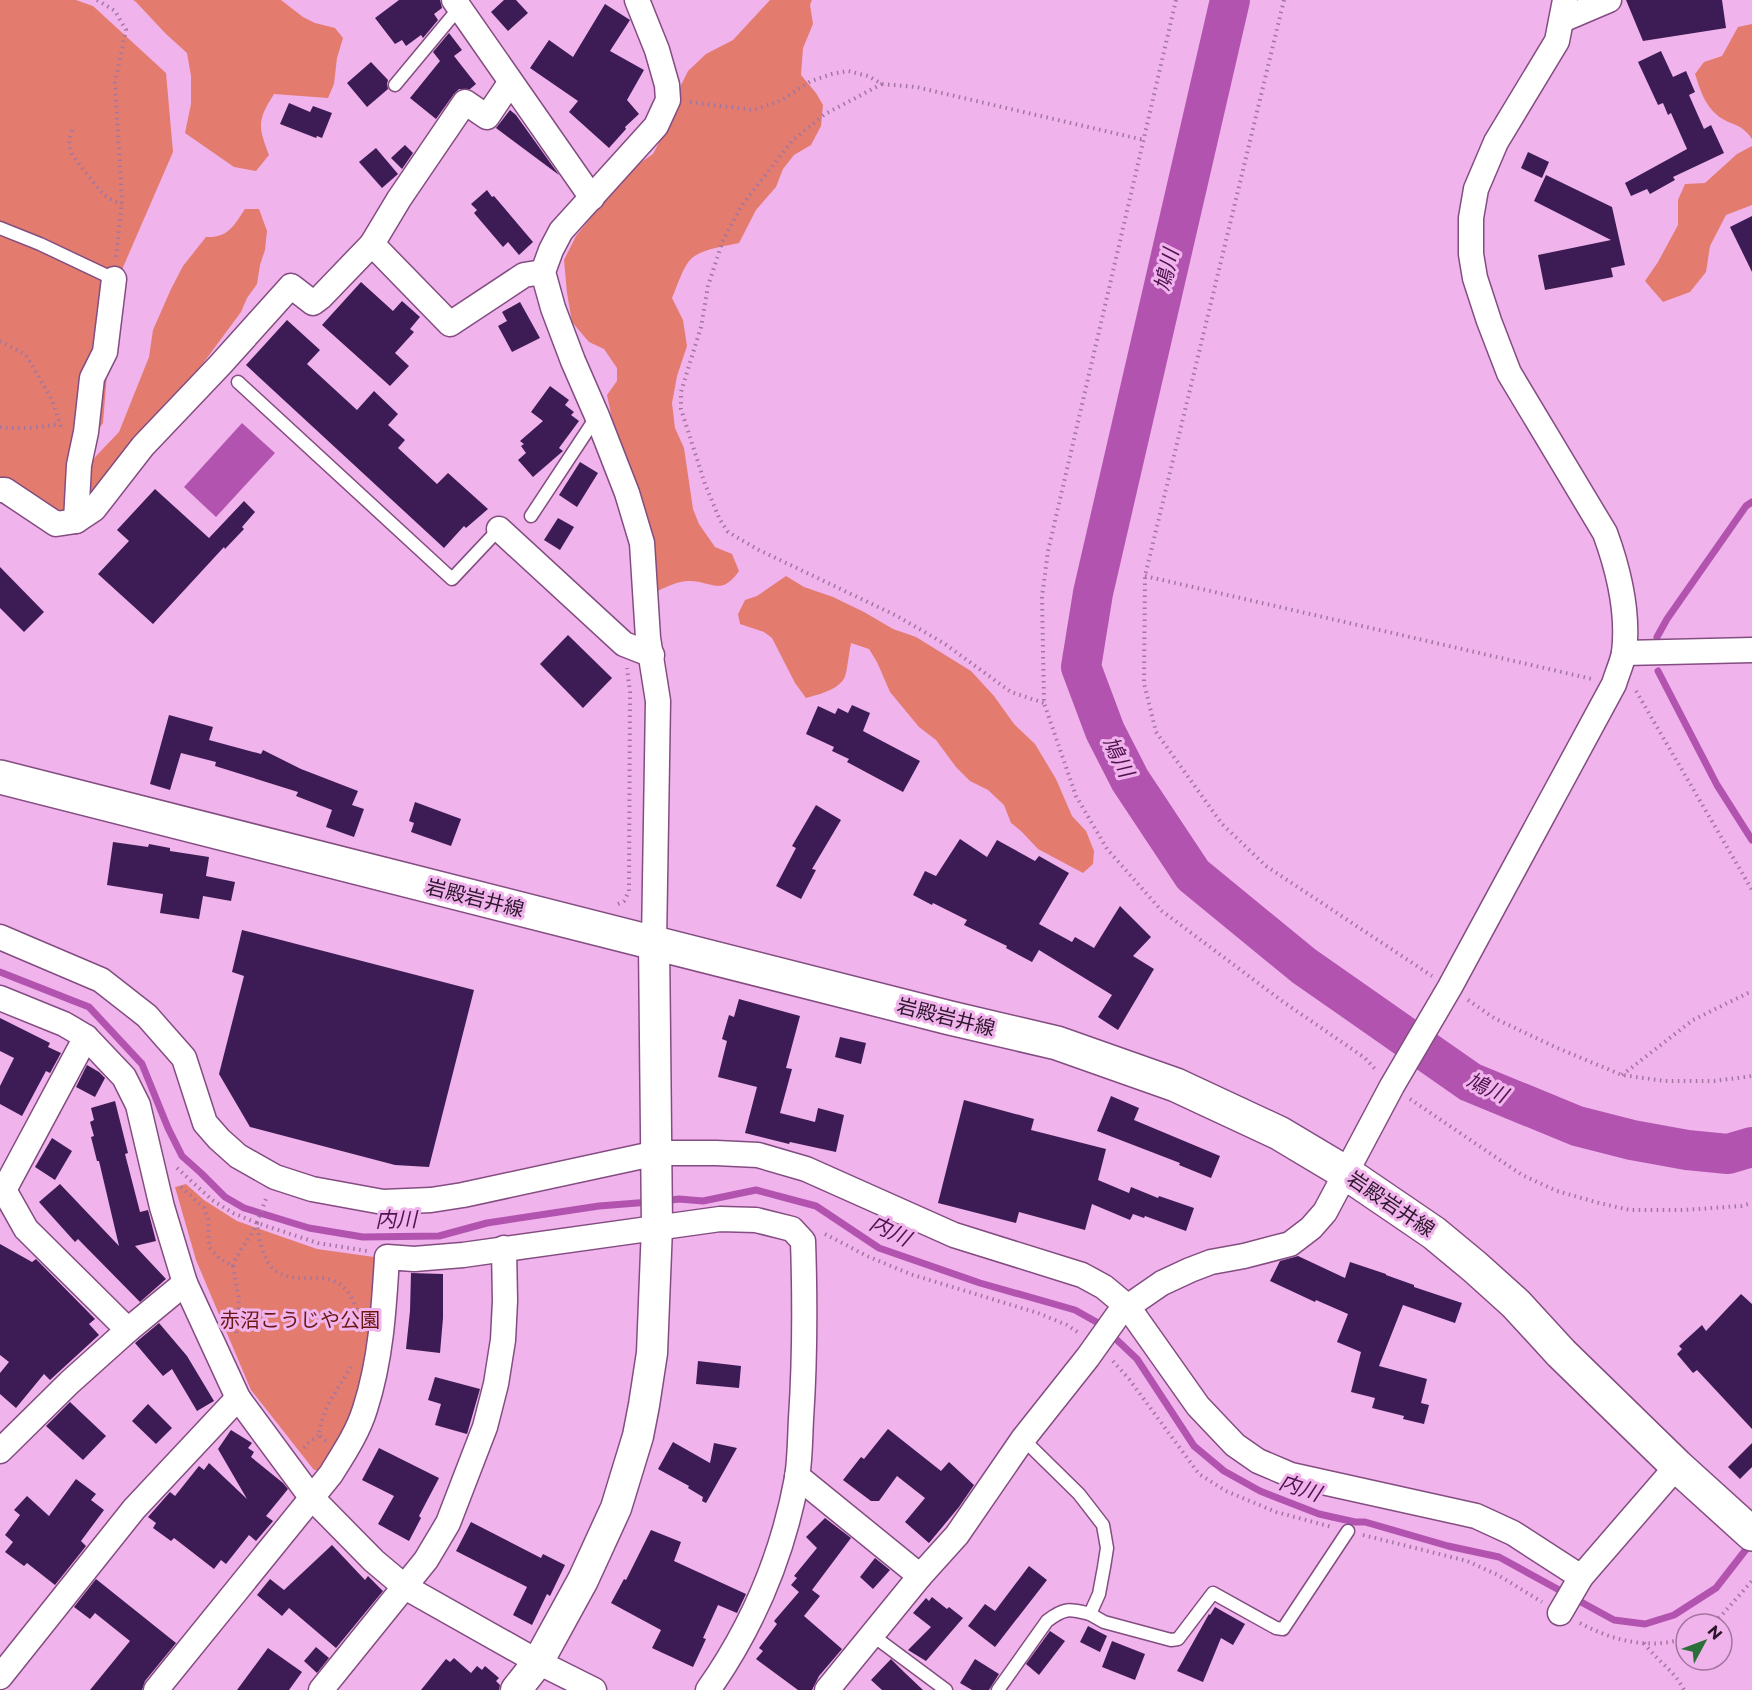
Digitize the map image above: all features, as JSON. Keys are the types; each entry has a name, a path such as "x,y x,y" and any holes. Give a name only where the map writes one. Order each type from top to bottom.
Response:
{"main road":[{"name":"岩殿岩井線","path":"0,777 950,1018 1057,1043 1176,1084 1279,1133 1346,1173 1434,1233 1516,1304 1561,1353 1677,1466 1748,1530"}],"street":[{"path":"516,1690 538,1662 583,1580 616,1508 638,1436 652,1353 657,1227 654,942 658,701 648,638 642,543 627,493 557,319 543,272 561,231 656,126 668,100 667,85 657,50 637,0"},
{"path":"827,1690 920,1576 957,1535 1023,1439 1124,1310 1162,1283 1190,1270 1211,1262 1290,1244 1311,1228 1325,1212 1614,684 1624,653 1622,586 1616,561 1605,532 1509,373 1475,278 1471,254 1471,218 1476,189 1496,142 1557,41 1563,10 1609,0"},
{"path":"456,4 592,198"},
{"path":"0,490 4,490 56,524 76,521 94,509 143,446 291,286 313,303 372,244 399,199 465,102 487,117 510,83"},
{"path":"372,244 450,324 524,275 543,272"},
{"path":"76,521 79,465 86,432 92,378 105,352 114,279"},
{"path":"499,530 624,644 652,655"},
{"path":"1624,653 1752,650"},
{"path":"0,937 102,980 147,1016 184,1058 205,1123 238,1156 275,1177 312,1189 383,1202 431,1200 463,1195 657,1153 758,1155 806,1168 954,1235 1082,1275 1104,1287 1198,1406 1235,1445 1258,1461 1291,1475 1476,1516 1513,1533 1581,1577"},
{"path":"0,998 64,1024 86,1037 124,1077 138,1106 162,1206 185,1284 238,1398 311,1497 374,1561 405,1587 538,1662 594,1690"},
{"path":"86,1037 1,1191 26,1229 128,1330"},
{"path":"156,1690 331,1474 348,1448 365,1410 377,1363 383,1320 387,1257 414,1260 720,1219 756,1220 792,1229 803,1241 804,1368 797,1476 780,1547 762,1596 735,1650 708,1690"},
{"path":"321,1690 426,1560 448,1523 485,1427 496,1384 503,1340 504,1248"},
{"path":"3,1442 128,1330 185,1284"},
{"path":"0,1677 134,1509 238,1398"},
{"path":"1560,1613 1581,1577 1677,1466"},
{"path":"797,1476 920,1576"}],"lane":[{"path":"395,85 456,4"},
{"path":"0,228 114,279"},
{"path":"238,382 452,579 499,530"},
{"path":"531,516 597,416"},
{"path":"1023,1439 1079,1494 1103,1525 1107,1548 1099,1594 1090,1614"},
{"path":"998,1690 1047,1621 1057,1613 1071,1609 1090,1614 1104,1622 1171,1640 1178,1639 1213,1593 1276,1628 1283,1629 1348,1531"},
{"path":"872,1635 946,1690"}],"path":[{"path":"97,0 116,10 126,30 116,83 122,204 114,279"},
{"path":"1176,0 1048,551 1042,597 1044,704 1076,796 1107,849 1162,911 1282,1001 1365,1058 1392,1086 1522,1175 1557,1191 1630,1209 1683,1210 1741,1206 1752,1203"},
{"path":"1284,0 1145,576 1144,683 1156,732 1222,824 1266,866 1494,1018 1622,1075 1665,1081 1714,1082 1752,1076"},
{"path":"668,100 753,110 780,101 811,81 849,71 868,76 882,84 916,87 1144,140"},
{"path":"882,84 825,114 792,141 742,205 723,240 708,286 701,327 681,392 681,409 705,484 720,520 728,532 759,550 897,616 945,644 1011,692 1044,704"},
{"path":"72,130 69,148 79,164 94,186 112,201 122,204"},
{"path":"0,341 26,355 51,399 64,441 79,465"},
{"path":"0,427 9,429 60,424"},
{"path":"1145,576 1635,690 1752,890"},
{"path":"612,907 624,901 629,891 630,692 624,644"},
{"path":"1622,1075 1693,1020 1752,991"},
{"path":"173,1164 212,1200 233,1214 318,1243 372,1252 387,1257"},
{"path":"180,1186 204,1208 208,1219 208,1247 219,1258 233,1266"},
{"path":"233,1344 238,1323 239,1299 233,1266 236,1255 251,1236 257,1223"},
{"path":"257,1223 260,1242 267,1259 278,1272 292,1277 324,1278 337,1282 352,1297 358,1322"},
{"path":"302,1450 319,1435 320,1425 328,1405 354,1361"},
{"path":"319,1435 335,1452 338,1462"},
{"path":"1724,1612 1752,1581"},
{"path":"1644,1643 1678,1678 1684,1690"}],"green space":[{"path":"0,0 76,0 93,6 166,73 173,152 114,288 103,423 66,472 71,509 60,515 0,481"},
{"path":"133,0 281,0 303,17 335,28 343,38 337,58 334,84 328,98 274,94 264,111 261,124 269,155 256,171 234,167 185,133 191,104 191,76 187,53"},
{"path":"770,0 812,0 810,5 813,24 803,48 801,75 823,105 821,126 811,145 794,155 783,169 776,187 756,210 739,243 708,250 692,258 683,271 672,298 683,320 687,346 677,376 672,403 675,428 684,448 693,509 699,524 715,547 732,554 739,571 727,584 721,586 685,581 657,591 627,462 613,424 607,395 617,381 617,368 604,349 589,342 572,322 564,260 576,236 609,195 631,169 653,154 674,114 681,85 688,71 706,54 733,40"},
{"path":"1752,24 1752,139 1740,127 1713,111 1703,96 1695,74 1704,62 1722,56 1738,27"},
{"path":"1752,146 1752,205 1726,215 1710,246 1706,272 1690,292 1663,302 1645,281 1678,225 1678,200 1685,184 1705,183 1737,154"},
{"path":"245,209 259,209 267,231 257,284 241,312 186,389 84,503 86,469 119,432 149,357 153,330 183,266 206,237 226,233"},
{"path":"786,576 804,587 833,597 864,612 893,629 916,637 971,671 994,696 1014,724 1035,744 1056,779 1072,816 1086,831 1094,851 1093,864 1083,873 1038,849 1011,823 1004,805 988,790 970,781 956,767 936,740 919,727 890,692 869,649 851,643 844,679 830,690 806,698 795,683 772,638 764,632 740,624 738,614 745,600 757,596"},
{"name":"赤沼こうじや公園","path":"186,1184 204,1200 237,1221 317,1249 374,1257 375,1283 364,1373 348,1422 337,1445 320,1470 314,1470 251,1390 196,1260 175,1187"}],"shaded area":[{"path":"242,423 275,453 216,517 184,487"}],"building":[{"path":"399,0 440,0 442,8 434,14 438,20 423,38 421,35 406,46 402,40 395,44 375,18"},
{"path":"504,0 516,0 528,13 508,31 491,12"},
{"path":"1626,0 1722,0 1726,28 1643,41"},
{"path":"605,4 630,20 610,51 644,70 627,100 639,114 625,127 626,129 609,148 569,112 578,101 530,68 549,40 573,57"},
{"path":"449,33 462,50 454,56 476,84 470,89 459,89 436,119 410,98 440,61 433,52"},
{"path":"1661,51 1673,77 1686,71 1695,92 1689,95 1704,129 1711,125 1724,153 1673,177 1675,180 1650,194 1647,189 1631,196 1625,183 1687,149 1671,113 1668,115 1663,103 1658,105 1638,62"},
{"path":"371,62 388,80 388,89 367,107 347,83"},
{"path":"289,103 310,112 313,106 332,113 322,138 317,136 316,138 280,124"},
{"path":"510,110 516,115 559,175 496,128"},
{"path":"405,145 413,153 402,169 391,158"},
{"path":"376,148 398,174 382,188 359,162"},
{"path":"1528,152 1549,162 1542,178 1521,168"},
{"path":"1546,175 1612,207 1625,265 1611,268 1613,277 1545,290 1538,255 1611,240 1534,201"},
{"path":"487,190 533,242 519,255 508,242 503,247 474,213 477,210 471,204"},
{"path":"1752,216 1752,272 1730,227"},
{"path":"361,282 393,311 402,301 420,317 410,329 414,332 395,353 409,366 390,386 322,325"},
{"path":"520,302 540,338 512,352 498,326 507,321 502,312"},
{"path":"287,320 320,350 307,364 357,410 374,391 398,414 388,425 405,440 398,448 437,484 448,473 488,509 466,528 464,526 444,548 246,365"},
{"path":"550,386 569,400 565,405 574,412 571,415 579,421 559,448 563,451 533,477 518,460 526,453 521,446 524,444 520,441 543,421 531,412"},
{"path":"580,462 598,473 577,507 559,495"},
{"path":"155,489 209,538 244,501 255,512 242,527 244,529 225,549 224,547 153,624 98,574 129,541 117,530"},
{"path":"558,518 574,527 560,550 544,540"},
{"path":"0,567 44,612 24,632 0,608"},
{"path":"568,635 612,678 583,708 540,664"},
{"path":"852,705 870,713 863,731 920,761 903,792 847,762 849,759 832,751 834,747 806,734 818,706 835,714 838,708 848,713"},
{"path":"169,715 213,727 209,740 261,754 263,750 301,769 358,791 352,805 364,809 354,837 326,827 332,810 296,796 298,792 215,766 216,762 181,753 170,790 150,784"},
{"path":"415,802 461,819 451,846 411,832 414,823 409,821"},
{"path":"816,805 841,820 812,869 816,870 801,899 776,886 796,848 792,846"},
{"path":"960,839 987,857 997,840 1035,861 1039,856 1069,873 1039,924 1072,942 1075,937 1094,948 1120,906 1151,937 1133,956 1154,969 1118,1030 1098,1017 1112,995 1039,950 1032,962 1006,948 1007,946 964,925 967,920 913,895 925,871 936,876"},
{"path":"113,842 148,847 149,844 170,848 170,851 209,857 206,876 235,882 231,901 203,896 199,919 160,913 163,894 107,885"},
{"path":"242,930 474,990 429,1167 395,1165 250,1127 219,1074 244,976 232,972"},
{"path":"739,999 800,1016 786,1068 792,1069 780,1113 815,1122 818,1108 844,1115 836,1152 745,1133 757,1087 718,1077 727,1041 722,1039 729,1015 734,1017"},
{"path":"0,1018 50,1043 48,1047 61,1053 50,1073 46,1071 22,1116 0,1104 0,1086 14,1058 0,1051"},
{"path":"840,1037 866,1043 861,1064 835,1057"},
{"path":"87,1065 105,1078 95,1097 76,1087"},
{"path":"1111,1096 1139,1108 1134,1120 1220,1156 1211,1178 1179,1165 1180,1163 1097,1131"},
{"path":"964,1100 1034,1119 1031,1130 1106,1149 1098,1180 1129,1193 1131,1187 1158,1198 1159,1196 1194,1208 1186,1231 1145,1216 1144,1218 1133,1214 1130,1220 1092,1204 1085,1230 1019,1212 1016,1223 938,1203"},
{"path":"115,1101 128,1153 125,1154 140,1212 148,1210 156,1241 135,1246 166,1279 140,1302 78,1239 75,1242 39,1202 60,1184 119,1246 91,1137 94,1136 90,1122 94,1120 91,1108"},
{"path":"52,1138 72,1151 55,1180 35,1167"},
{"path":"0,1244 32,1262 36,1259 95,1319 89,1324 99,1335 50,1380 44,1374 16,1408 0,1394 0,1373 9,1362 0,1355"},
{"path":"1298,1256 1345,1278 1350,1262 1462,1303 1455,1323 1403,1305 1379,1366 1427,1379 1421,1403 1429,1405 1424,1424 1372,1408 1375,1398 1351,1392 1361,1352 1337,1342 1348,1314 1316,1300 1315,1302 1270,1281 1280,1261"},
{"path":"411,1273 443,1274 440,1353 406,1349"},
{"path":"1741,1294 1752,1304 1752,1429 1697,1370 1693,1373 1677,1354 1682,1349 1679,1346 1702,1325 1706,1331"},
{"path":"159,1323 187,1356 214,1401 197,1411 172,1369 163,1376 135,1343"},
{"path":"698,1361 741,1366 739,1388 696,1384"},
{"path":"435,1377 480,1389 467,1434 435,1425 441,1404 428,1400"},
{"path":"70,1402 106,1436 83,1460 46,1426"},
{"path":"148,1404 172,1428 156,1444 132,1421"},
{"path":"888,1429 941,1471 949,1462 974,1485 929,1543 905,1522 925,1498 897,1476 879,1501 871,1501 843,1480 861,1457 864,1459"},
{"path":"231,1430 252,1443 248,1448 254,1452 251,1457 288,1489 266,1516 273,1521 256,1541 249,1535 226,1564 221,1560 214,1569 174,1538 171,1541 153,1528 156,1523 148,1517 170,1492 175,1496 199,1466 204,1470 209,1463 247,1499 218,1449"},
{"path":"673,1442 710,1463 714,1443 737,1448 706,1503 702,1501 703,1497 688,1488 689,1486 658,1469"},
{"path":"1752,1443 1752,1467 1740,1479 1728,1467"},
{"path":"379,1448 439,1478 409,1541 378,1524 394,1496 362,1480"},
{"path":"76,1479 96,1494 91,1500 104,1510 81,1541 86,1546 55,1585 27,1563 24,1566 5,1552 13,1542 5,1535 20,1515 14,1510 27,1496 49,1516"},
{"path":"825,1518 851,1538 812,1590 820,1596 804,1616 842,1649 819,1676 812,1690 798,1690 756,1659 763,1651 759,1648 777,1624 774,1621 799,1592 791,1585 797,1578 794,1576 817,1548 806,1537"},
{"path":"471,1522 541,1558 543,1554 565,1565 532,1625 513,1615 527,1587 456,1551"},
{"path":"651,1530 681,1542 674,1561 746,1594 737,1613 718,1605 693,1667 652,1648 661,1630 611,1603 624,1579 626,1580"},
{"path":"332,1545 365,1580 368,1576 383,1591 336,1648 289,1608 282,1616 257,1595 270,1579 284,1590"},
{"path":"875,1558 890,1570 873,1589 860,1577"},
{"path":"1029,1566 1047,1580 995,1647 968,1626 985,1604 995,1611"},
{"path":"96,1579 176,1643 145,1681 142,1690 90,1690 130,1641 95,1613 90,1619 74,1607"},
{"path":"932,1597 963,1618 926,1661 908,1650 931,1627 913,1613 926,1598 929,1601"},
{"path":"1215,1607 1245,1624 1233,1645 1221,1638 1203,1682 1177,1671"},
{"path":"1088,1626 1107,1636 1100,1652 1080,1642"},
{"path":"1050,1631 1065,1641 1039,1675 1026,1664"},
{"path":"1112,1641 1145,1654 1135,1680 1102,1667"},
{"path":"316,1647 329,1658 317,1673 304,1661"},
{"path":"268,1648 302,1672 289,1690 237,1690"},
{"path":"454,1658 471,1673 477,1666 482,1670 485,1666 499,1678 496,1681 500,1685 499,1690 421,1690 446,1659 450,1662"},
{"path":"891,1659 923,1690 882,1690 871,1680"},
{"path":"975,1659 999,1674 989,1690 972,1690 960,1683"}],"waterway":[{"name":"鳩川","path":"1230,0 1093,593 1081,667 1105,731 1130,780 1193,875 1304,966 1470,1082 1577,1126 1632,1140 1687,1150 1728,1154 1752,1147"},
{"path":"1657,637 1667,619 1746,506 1752,502"},
{"path":"1658,671 1717,785 1752,840"},
{"name":"内川","path":"0,972 89,1007 142,1064 182,1156 225,1197 244,1208 309,1228 363,1237 439,1236 487,1223 599,1206 650,1202"},
{"name":"内川","path":"664,1201 679,1199 703,1201 756,1190 816,1206 879,1248 980,1283 1075,1310 1100,1324 1137,1359 1194,1446 1224,1471 1260,1491 1319,1514 1365,1522 1448,1546 1499,1557 1614,1620 1645,1624 1674,1615 1716,1588 1751,1543"}]}
